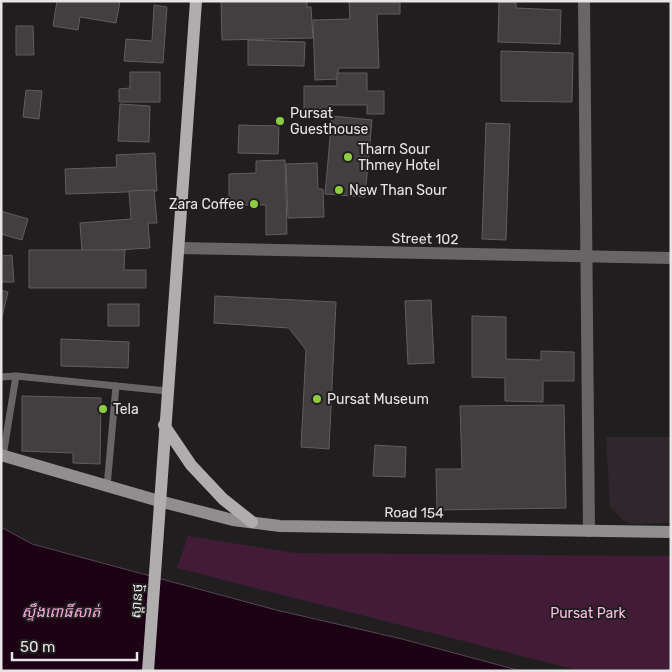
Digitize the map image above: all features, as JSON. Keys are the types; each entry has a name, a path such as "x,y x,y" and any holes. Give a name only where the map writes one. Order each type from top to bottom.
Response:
{"main road":[{"name":"ស្ពានថ្ម","path":"148,671 156,533 179,248 196,1"},
{"path":"164,425 191,465 223,499 252,522"},
{"name":"Road 154","path":"2,455 107,487 233,520 280,526 671,532"}],"street":[{"path":"584,1 589,531"},
{"name":"Street 102","path":"179,248 671,258"}],"lane":[{"path":"1,377 16,376 167,391"},
{"path":"2,455 16,376"},
{"path":"107,487 116,386"}],"shaded area":[{"path":"606,437 671,437 671,523 630,524 610,507"}],"green space":[{"name":"Pursat Park","path":"188,536 296,553 671,556 671,671 581,671 177,568"}],"water":[{"name":"ស្ទឹងពោធិ៍សាត់","path":"1,527 32,544 276,610 402,639 521,671 1,671"}],"building":[{"path":"57,1 120,1 116,23 80,17 78,30 53,26"},
{"path":"221,1 307,1 307,7 311,7 313,38 222,40"},
{"path":"349,1 400,1 400,14 377,14 379,68 338,68 339,79 315,80 313,20 350,19"},
{"path":"499,2 516,2 516,8 561,10 560,44 498,42"},
{"path":"154,5 167,7 163,63 124,61 126,39 152,41"},
{"path":"16,26 33,26 34,55 16,55"},
{"path":"248,40 305,42 304,66 248,65"},
{"path":"501,51 573,53 572,102 501,101"},
{"path":"130,72 160,72 160,102 119,102 119,89 130,88"},
{"path":"337,73 367,73 367,91 384,91 384,114 367,114 367,105 328,105 327,111 304,111 304,86 337,86"},
{"path":"26,90 42,91 39,119 23,117"},
{"path":"120,104 150,106 149,142 118,141"},
{"name":"Tharn Sour Thmey Hotel","path":"332,116 372,120 365,197 325,194"},
{"path":"486,123 510,124 506,240 482,239"},
{"path":"239,125 279,126 278,154 238,153"},
{"path":"155,153 157,191 66,194 65,169 117,167 116,155"},
{"path":"285,160 287,234 266,235 266,205 229,205 229,174 256,173 256,161"},
{"path":"317,163 318,189 323,189 324,217 288,218 286,164"},
{"path":"154,190 157,223 148,223 150,248 82,252 80,223 131,219 129,191"},
{"path":"1,211 28,219 22,240 1,234"},
{"path":"29,250 125,250 124,270 146,270 146,288 29,288"},
{"path":"12,255 14,282 1,282 1,256"},
{"path":"1,290 8,292 2,317 1,317"},
{"name":"Pursat Museum","path":"215,296 336,302 329,449 301,447 306,350 289,328 214,323"},
{"path":"431,300 434,363 408,364 405,301"},
{"path":"108,304 139,304 139,326 108,326"},
{"path":"472,316 506,317 506,359 541,360 541,351 574,352 574,381 543,381 543,402 505,401 505,378 472,377"},
{"path":"61,339 129,342 128,368 61,366"},
{"path":"22,396 101,398 100,464 73,463 73,453 22,451"},
{"path":"564,405 566,508 437,510 436,469 462,469 460,406"},
{"path":"375,445 406,447 405,477 373,476"}],"place":[{"name":"Pursat Guesthouse","path":"280,121"},
{"name":"Tharn Sour Thmey Hotel","path":"348,157"},
{"name":"New Than Sour","path":"339,190"},
{"name":"Zara Coffee","path":"254,204"},
{"name":"Pursat Museum","path":"317,399"},
{"name":"Tela","path":"103,409"}]}
